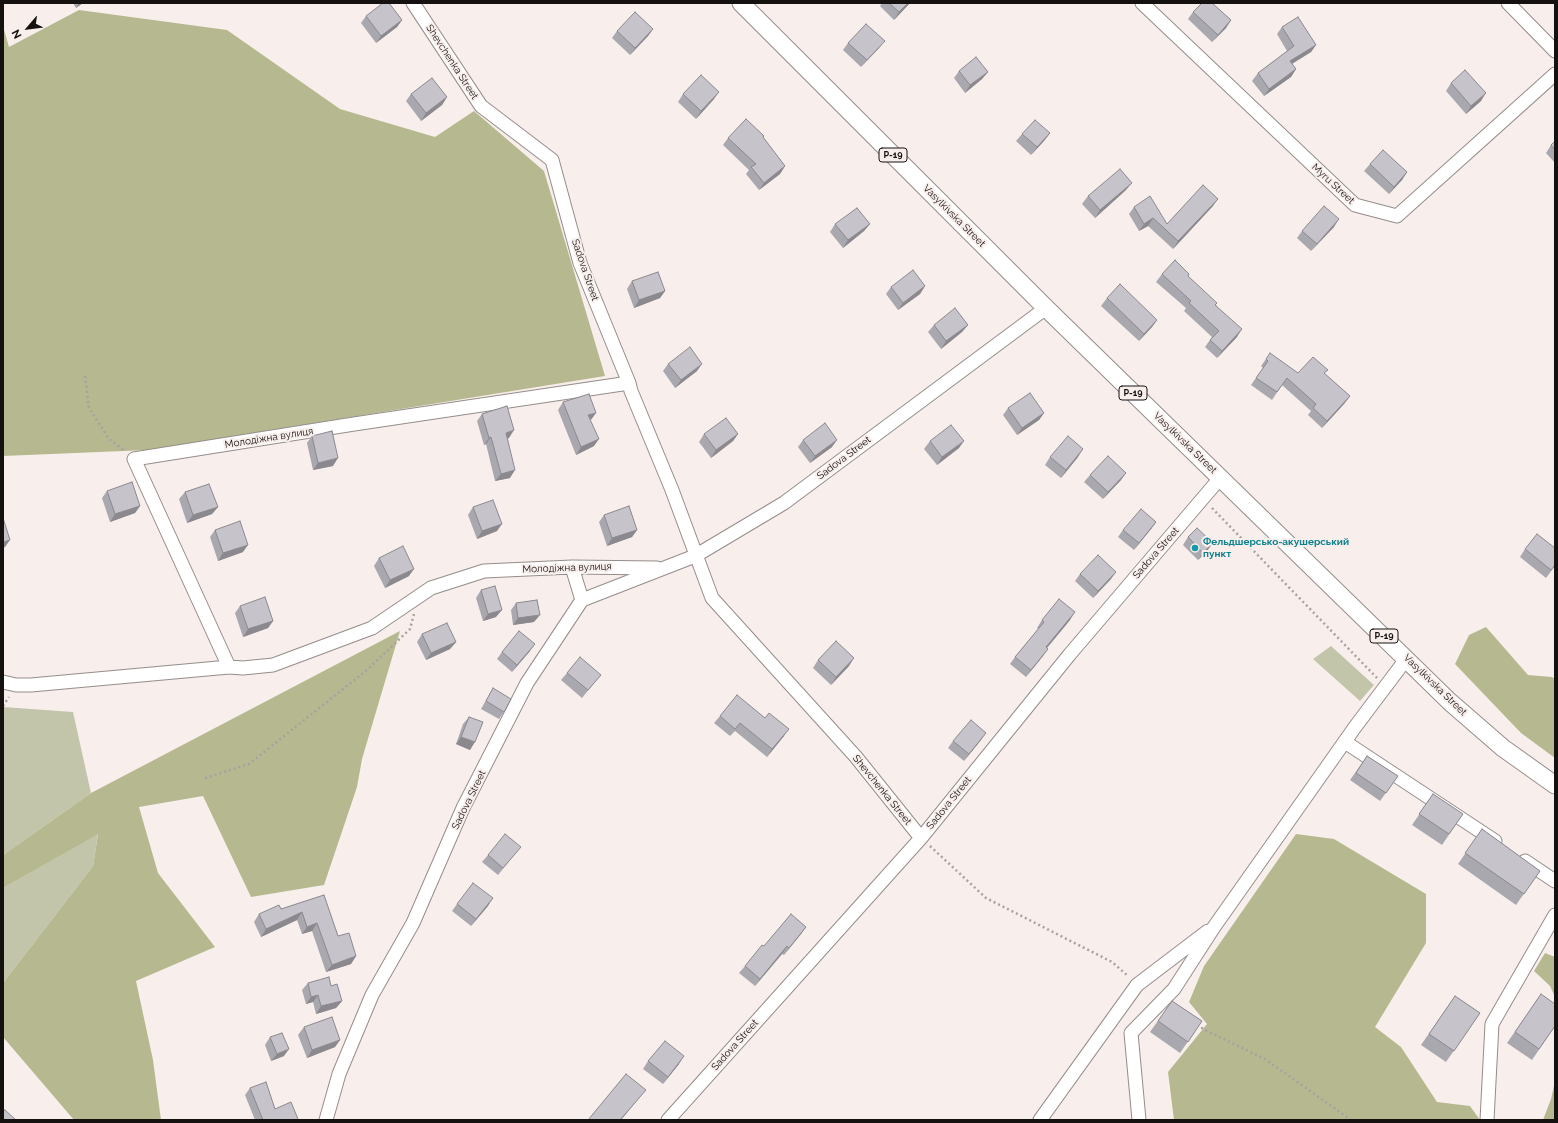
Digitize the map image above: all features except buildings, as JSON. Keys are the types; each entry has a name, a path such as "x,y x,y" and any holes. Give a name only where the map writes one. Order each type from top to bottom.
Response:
{"main road":[{"name":"Vasylkivska Street","path":"741,3 1046,308 1407,658 1450,702 1503,748 1555,785"}],"street":[{"name":"Shevchenka Street","path":"413,3 480,106 552,160"},
{"name":"Myru Street","path":"1142,3 1354,205 1397,216 1555,74"},
{"path":"1508,3 1555,51"},
{"name":"Sadova Street","path":"552,160 580,263 672,490 695,556"},
{"name":"Sadova Street","path":"326,1120 340,1074 372,995 413,923 463,808 527,683 582,600 695,556 784,503 1046,308"},
{"name":"Молодіжна вулиця","path":"134,459 354,424 629,383"},
{"path":"134,459 229,667"},
{"name":"Sadova Street","path":"668,1120 921,838 1070,654 1221,477"},
{"name":"Shevchenka Street","path":"695,556 712,598 856,757 921,838"},
{"path":"572,567 582,600"},
{"name":"Молодіжна вулиця","path":"3,682 16,686 229,667 243,668 273,665 372,628 431,588 484,571 572,567 628,567 662,569"},
{"path":"1140,1120 1131,1033 1174,989 1214,927 1345,742 1407,658"},
{"path":"1345,742 1503,846"},
{"path":"1516,855 1555,881"},
{"path":"1487,1120 1492,1024 1555,915"},
{"path":"1040,1120 1137,985 1214,927"}],"path":[{"path":"85,376 89,408 110,439 134,459"},
{"path":"1203,499 1386,687"},
{"path":"205,778 248,764 367,670 410,629 420,595"},
{"path":"921,838 986,898 1112,962 1137,985"},
{"path":"1194,1023 1207,1032 1265,1059 1351,1120"}],"green space":[{"path":"79,10 227,30 340,109 435,137 474,111 544,171 605,376 148,450 3,456 3,26 9,47"},
{"path":"1486,627 1528,675 1552,677 1555,679 1555,758 1521,733 1455,664 1469,635"},
{"path":"400,631 362,759 357,787 324,885 251,897 203,796 139,807 158,873 215,947 136,981 153,1060 161,1120 74,1120 3,1037 3,983 93,866 98,834 3,888 3,855 91,793"},
{"path":"1331,646 1374,685 1360,701 1313,659"},
{"path":"3,707 73,712 91,793 3,855"},
{"path":"98,833 93,866 3,983 3,888"},
{"path":"1296,834 1334,839 1426,894 1426,943 1375,1027 1401,1047 1437,1102 1470,1106 1480,1120 1174,1120 1168,1072 1207,1024 1189,1002 1204,966"},
{"path":"1545,953 1555,957 1555,997 1550,986 1534,971"},
{"path":"1555,1081 1555,1120 1543,1120 1551,1099"}],"place":[{"name":"Фельдшерсько-акушерський пункт","path":"1195,548"}]}
